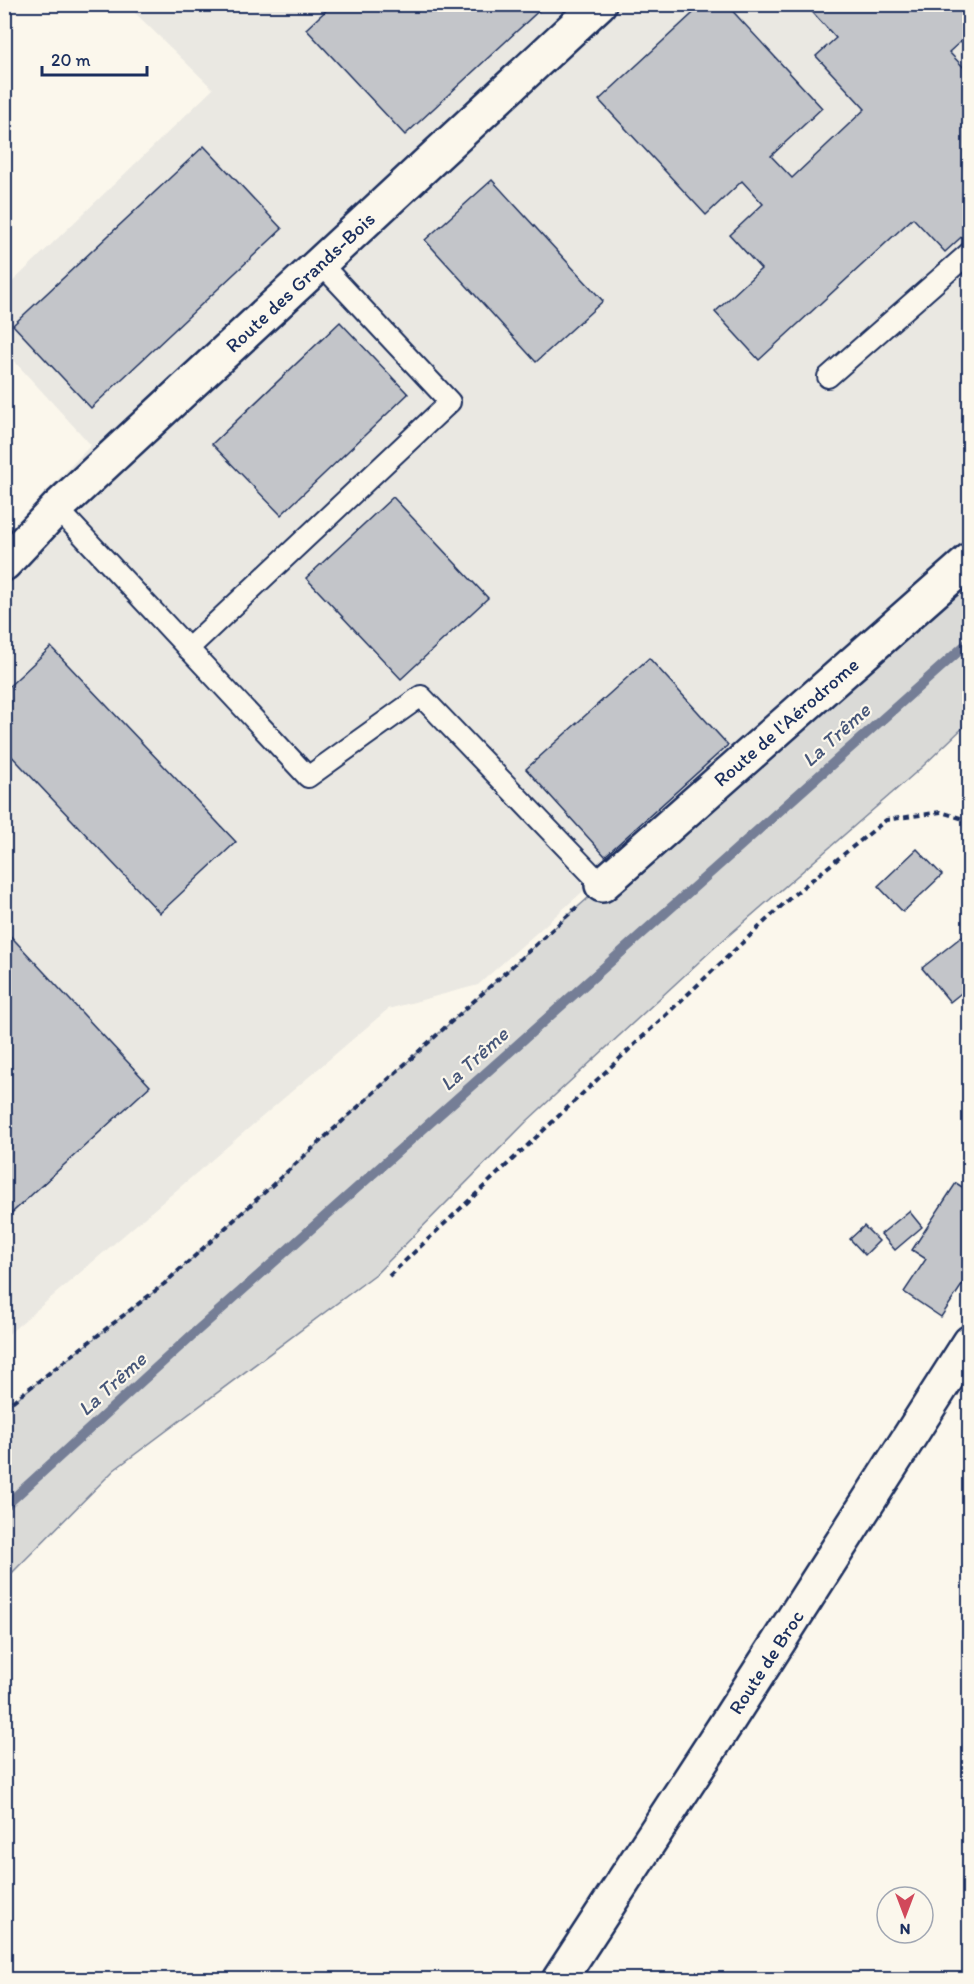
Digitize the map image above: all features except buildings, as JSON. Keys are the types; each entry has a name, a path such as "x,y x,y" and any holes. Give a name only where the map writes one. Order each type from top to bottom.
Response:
{"street":[{"name":"Route des Grands-Bois","path":"4,564 57,508 599,4"},
{"name":"Route de l'Aérodrome","path":"602,885 969,560"},
{"name":"Route de Broc","path":"559,1980 726,1724 969,1342"}],"lane":[{"path":"828,377 969,252"},
{"path":"188,649 450,402 321,263"},
{"path":"57,508 308,777 421,696 602,885"}],"path":[{"path":"389,1276 792,896 886,820 941,812 969,821"},
{"path":"4,1408 164,1284 602,885"}],"shaded area":[{"path":"127,5 969,5 969,547 478,985 388,1009 5,1337 5,534 91,445 5,351 5,289 213,89"},
{"path":"969,560 969,722 922,767 713,949 527,1121 376,1274 114,1470 5,1580 5,1408 164,1284 552,930"}],"waterway":[{"name":"La Trême","path":"4,1507 191,1336 970,641"}]}
